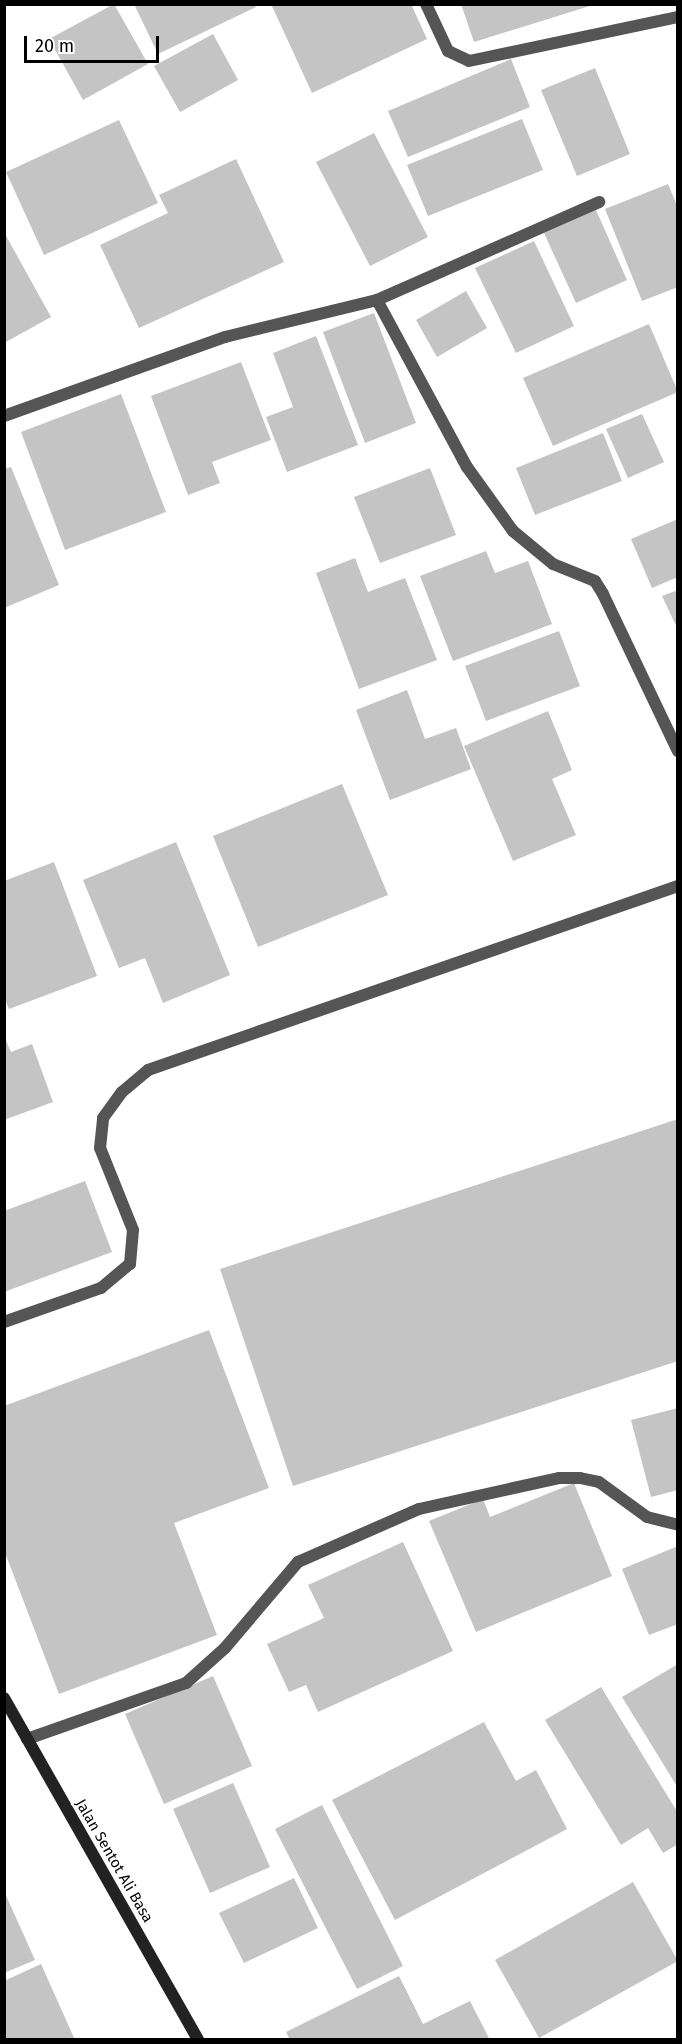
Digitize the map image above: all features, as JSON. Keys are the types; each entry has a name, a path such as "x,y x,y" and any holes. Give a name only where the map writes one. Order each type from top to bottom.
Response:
{"main road":[{"name":"Jalan Sentot Ali Basa","path":"4,1698 198,2040"}],"street":[{"path":"426,4 448,51 469,61 678,17"},
{"path":"4,416 225,337 376,300 599,202"},
{"path":"376,300 468,467 513,531 553,564 595,581 678,751"},
{"path":"4,1322 100,1288 130,1264 133,1230 100,1148 103,1118 122,1092 148,1070 678,886"},
{"path":"27,1739 186,1683 225,1648 298,1562 419,1509 559,1478 580,1478 599,1482 647,1517 678,1525"}],"building":[{"path":"114,4 148,64 83,100 49,39"},
{"path":"134,4 254,4 256,7 158,54"},
{"path":"271,4 411,4 427,39 312,93"},
{"path":"461,4 593,4 593,5 474,42"},
{"path":"213,34 238,80 180,112 154,66"},
{"path":"511,59 530,107 408,157 388,111"},
{"path":"595,68 630,154 577,176 541,90"},
{"path":"522,119 543,170 428,216 407,165"},
{"path":"119,120 158,203 44,255 6,172"},
{"path":"374,133 428,237 370,266 316,162"},
{"path":"236,159 284,262 139,328 100,245 168,213 159,195"},
{"path":"668,184 678,208 678,287 642,301 605,209"},
{"path":"596,210 627,280 576,303 544,233"},
{"path":"4,232 51,317 4,343"},
{"path":"534,241 574,326 516,353 475,268"},
{"path":"466,291 487,328 437,357 416,320"},
{"path":"374,313 416,423 365,443 323,332"},
{"path":"649,324 678,392 553,446 523,378"},
{"path":"316,336 358,445 287,472 266,417 293,407 273,353"},
{"path":"241,362 271,440 212,462 220,483 188,495 151,396"},
{"path":"121,394 166,512 65,550 21,432"},
{"path":"642,414 664,462 628,478 606,429"},
{"path":"603,433 622,481 535,515 516,468"},
{"path":"11,467 59,585 4,608 4,469"},
{"path":"430,468 456,535 380,563 354,497"},
{"path":"678,519 678,577 652,588 631,539"},
{"path":"486,551 495,573 528,561 552,624 453,661 420,576"},
{"path":"355,558 368,592 405,578 437,660 359,689 316,573"},
{"path":"678,590 678,630 662,596"},
{"path":"559,631 580,686 486,721 465,666"},
{"path":"407,690 425,739 456,728 471,769 390,800 356,710"},
{"path":"548,711 572,770 552,779 576,835 513,861 464,746"},
{"path":"342,784 388,895 258,947 213,836"},
{"path":"176,842 230,975 163,1003 145,958 119,968 83,880"},
{"path":"54,862 97,976 9,1009 4,997 4,881"},
{"path":"4,1036 11,1052 32,1044 53,1102 4,1120"},
{"path":"678,1119 678,1361 293,1486 220,1269"},
{"path":"85,1181 112,1252 4,1292 4,1211"},
{"path":"209,1330 269,1488 174,1523 217,1635 59,1694 4,1550 4,1406"},
{"path":"678,1408 678,1490 651,1497 631,1420"},
{"path":"574,1483 612,1576 476,1632 429,1521 483,1499 490,1517"},
{"path":"403,1542 453,1651 318,1712 306,1685 289,1692 267,1644 324,1618 308,1585"},
{"path":"678,1546 678,1624 649,1635 622,1569"},
{"path":"678,1664 678,1788 622,1697"},
{"path":"213,1676 252,1766 164,1804 125,1714"},
{"path":"601,1687 678,1813 678,1844 663,1853 648,1828 621,1845 545,1720"},
{"path":"484,1722 516,1781 536,1770 567,1829 395,1920 332,1800"},
{"path":"233,1783 270,1867 210,1893 173,1809"},
{"path":"322,1805 403,1966 357,1989 275,1829"},
{"path":"294,1878 318,1928 244,1963 219,1913"},
{"path":"633,1882 678,1961 539,2038 495,1960"},
{"path":"4,1891 35,1960 4,1973"},
{"path":"41,1964 75,2040 4,2040 4,1981"},
{"path":"399,1976 423,2024 470,2001 490,2040 290,2040 286,2032"}]}
